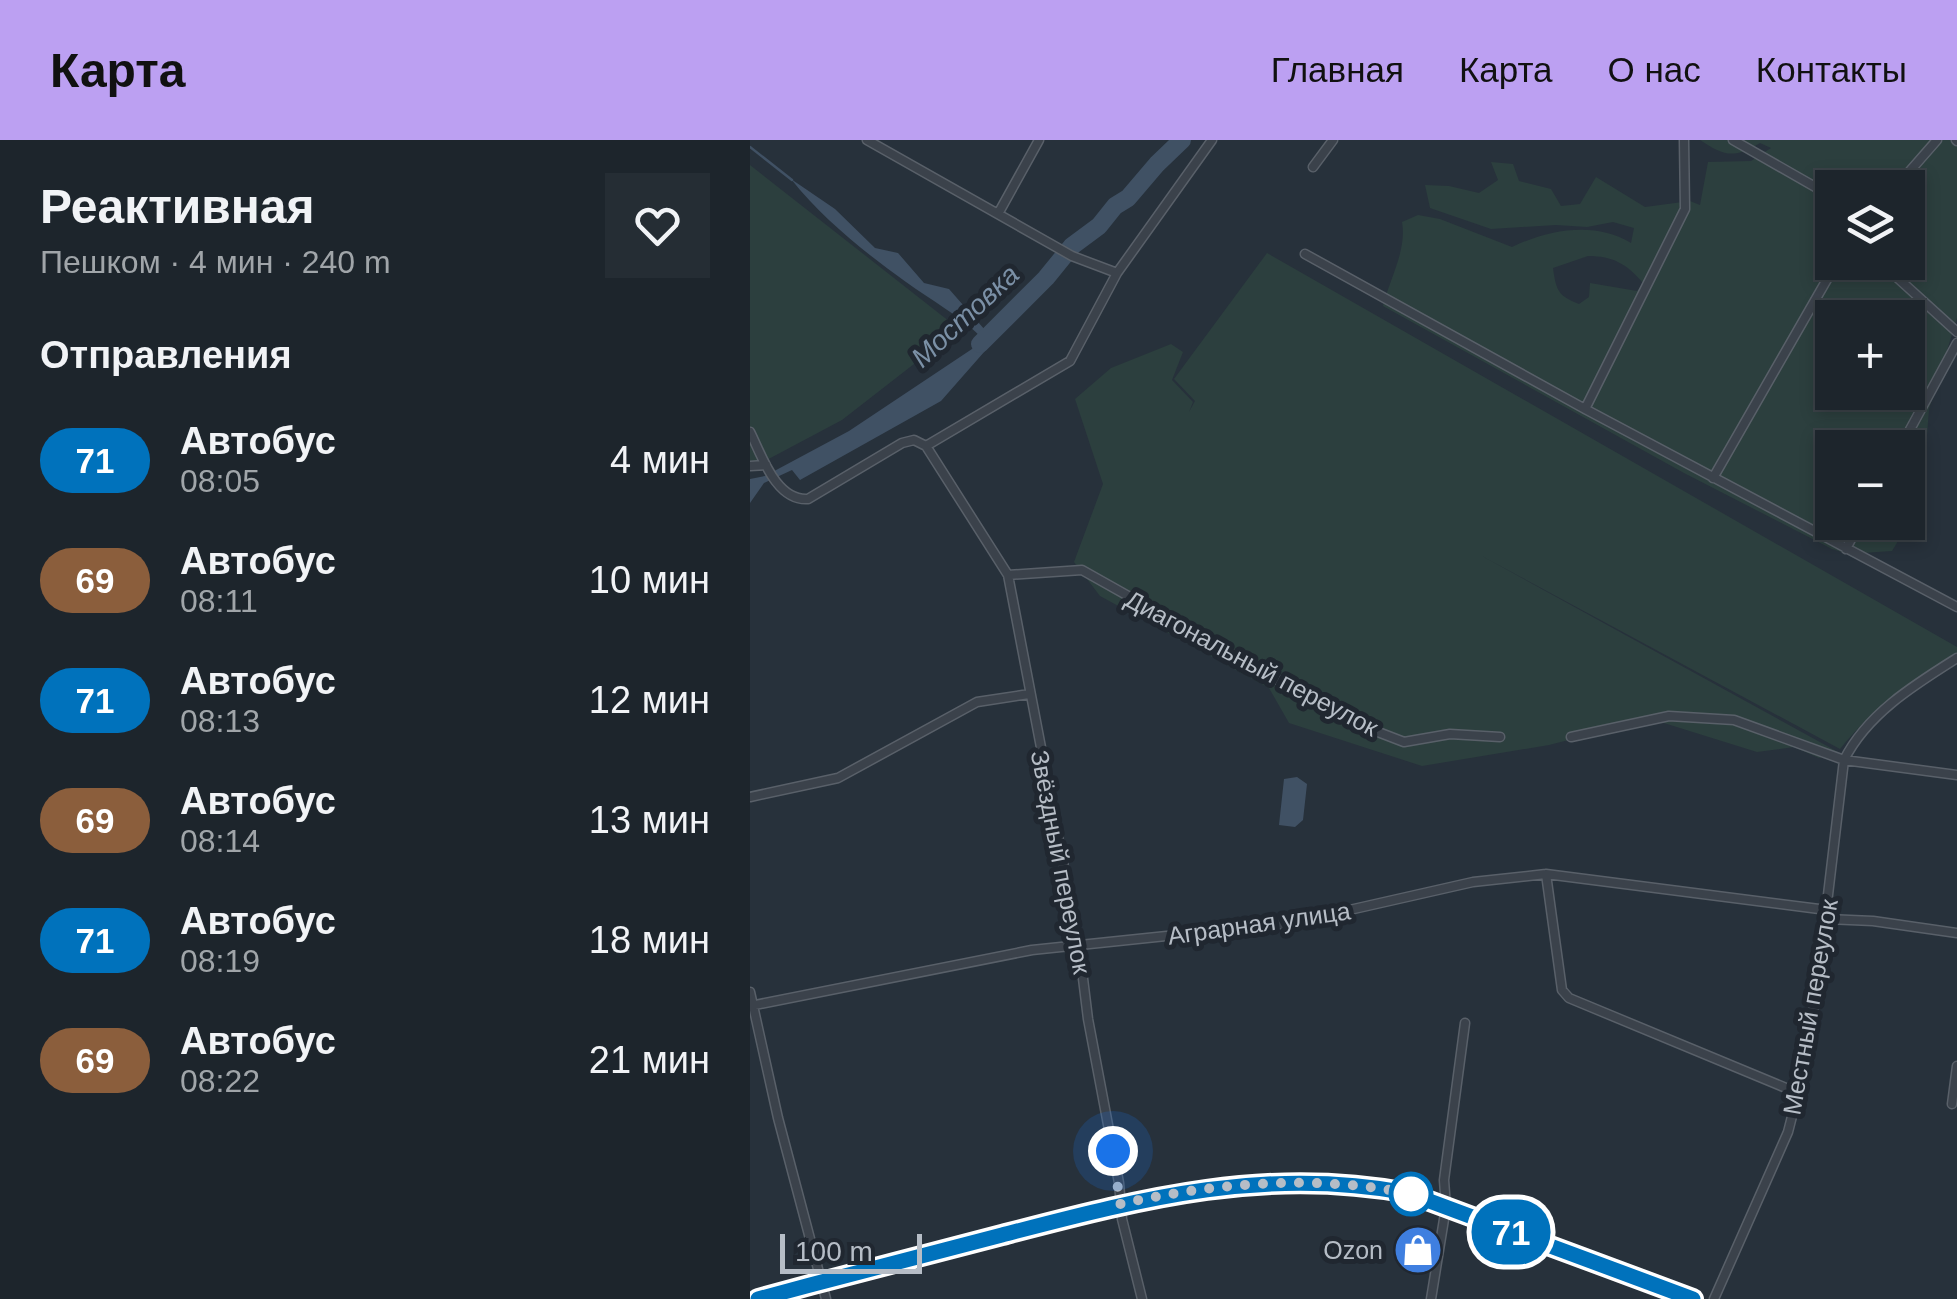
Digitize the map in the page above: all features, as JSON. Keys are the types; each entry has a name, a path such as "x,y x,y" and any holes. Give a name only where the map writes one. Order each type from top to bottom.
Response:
{"main road":[{"path":"758,1299 1120,1204 1214,1186 1312,1183 1408,1193 1693,1299"}],"street":[{"path":"868,140 1072,256 1117,274"},
{"path":"998,214 1038,140"},
{"path":"750,432 787,495 808,499 902,442 914,440 926,446 1070,361 1117,274 1212,140"},
{"path":"1313,167 1334,140"},
{"path":"1585,409 1685,210 1684,140"},
{"path":"1733,140 1815,187"},
{"path":"1911,170 1937,140"},
{"path":"1305,254 1585,409 1957,606"},
{"path":"1713,478 1827,280"},
{"path":"1900,280 1957,332"},
{"path":"1910,430 1957,343"},
{"name":"Звёздный переулок","path":"926,446 1008,575 1079,946 1120,1204 1142,1299"},
{"path":"750,466 768,467"},
{"path":"1846,549 1851,540"},
{"name":"Диагональный переулок","path":"1008,575 1082,570 1352,722 1404,742 1450,734 1500,737"},
{"path":"1844,760 1855,739 1872,722 1909,690 1957,658"},
{"path":"750,797 838,778 977,702 1029,694"},
{"path":"1571,737 1669,716 1734,720 1844,760 1957,775"},
{"name":"Местный переулок","path":"1714,1299 1788,1132 1798,1093 1827,914 1844,760"},
{"path":"1546,874 1562,990 1569,998 1798,1093"},
{"name":"Аграрная улица","path":"751,1006 1032,950 1292,923 1473,882 1546,874 1957,934"},
{"path":"750,992 778,1118 826,1299"},
{"path":"1432,1299 1465,1023"},
{"path":"1952,1104 1957,1066"}],"green space":[{"path":"1700,140 1957,140 1957,318 1929,409 1925,462 1925,430 1815,430 1815,540 1899,540 1892,551 1848,554 1832,549 1684,473 1383,306 1400,254 1402,222 1418,215 1440,219 1512,247 1572,230 1603,232 1631,243 1634,228 1613,222 1587,227 1491,229 1430,208 1425,185 1479,193 1498,180 1491,162 1513,164 1519,181 1551,189 1561,206 1580,204 1596,177 1645,207 1690,201 1700,205 1708,162 1751,161 1771,148 1760,143 1743,152 1723,152","holes":["1588,256 1625,266 1643,283 1637,291 1590,283 1589,297 1579,304 1566,298 1555,282 1553,268"]},
{"path":"750,165 959,329 842,420 750,469"},
{"path":"1267,253 1957,647 1957,653 1894,696 1840,749 1480,555 1838,752 1819,758 1794,747 1757,752 1651,719 1549,745 1422,766 1289,723 1269,688 1100,596 1074,562 1103,484 1075,399 1111,368 1171,344 1183,352 1172,380 1193,402 1189,412 1195,401 1174,379"}],"water":[{"path":"791,179 835,209 875,248 898,253 924,283 949,289 985,330 994,329 992,343 941,401 800,480 792,470 764,483 750,503 750,479 765,476 849,431 972,349 981,337 860,247"},
{"path":"1297,777 1307,784 1303,820 1295,827 1279,825 1284,779"}],"waterway":[{"name":"Мостовка","path":"980,344 1072,246 1099,226 1182,140"},
{"path":"750,147 792,180"}],"bus line":[{"name":"71","path":"758,1299 1146,1198 1214,1186 1312,1183 1408,1193 1693,1299"}],"place":[{"name":"Ozon","path":"1418,1250"}],"route":[{"path":"1113,1151 1120,1204 1214,1186 1262,1184 1368,1186 1411,1194"}]}
